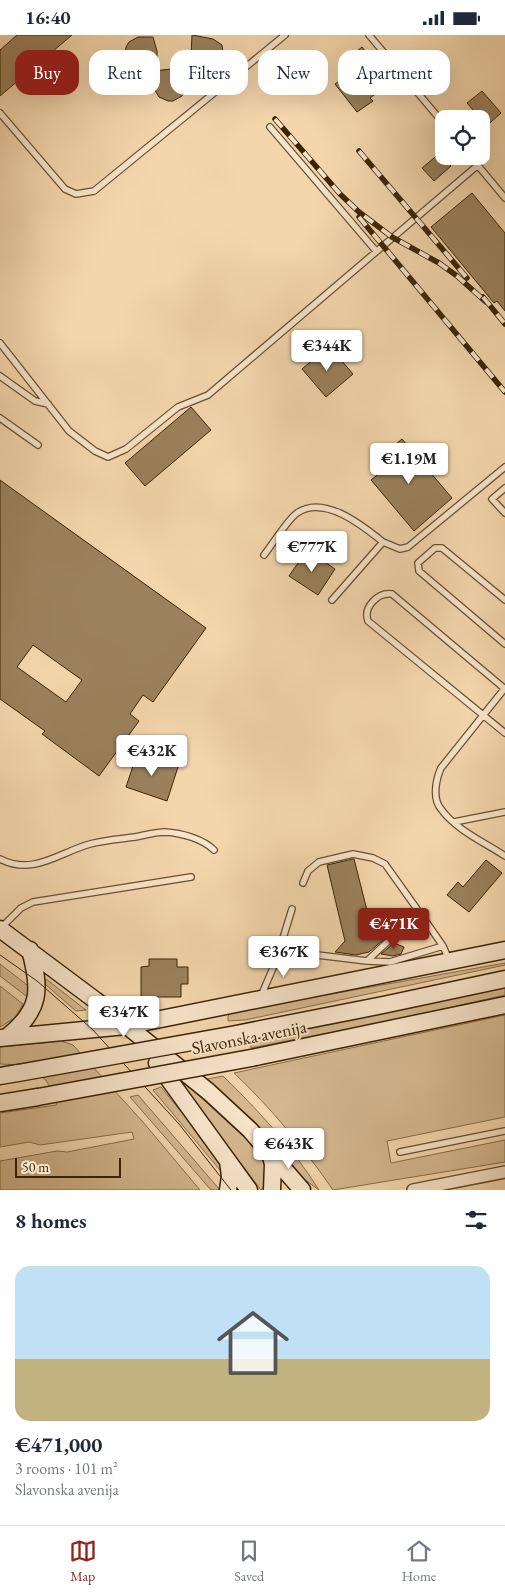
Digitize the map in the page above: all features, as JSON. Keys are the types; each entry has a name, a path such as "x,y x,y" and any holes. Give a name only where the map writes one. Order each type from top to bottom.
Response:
{"main road":[{"path":"0,929 95,1000 209,1092 250,1130 302,1190"},
{"path":"4,1038 20,1027 27,1019 36,1000 37,981 30,950"},
{"path":"4,1038 132,1031 260,999 426,967 447,953 505,950"},
{"name":"Slavonska avenija","path":"0,1076 236,1034 505,979"},
{"name":"Slavonska avenija","path":"0,1103 256,1057 505,1005"},
{"path":"132,1031 249,1190"},
{"path":"270,1153 273,1164 272,1190"},
{"path":"228,1161 230,1176 228,1190"}],"street":[{"path":"413,1190 505,1172"}],"lane":[{"path":"0,113 65,189 76,194 94,191 285,35"},
{"path":"369,35 435,113"},
{"path":"270,127 376,251"},
{"path":"0,343 69,431 95,451 108,457 126,449 178,407 208,395 478,165 505,198"},
{"path":"0,376 35,401 48,404"},
{"path":"0,418 38,445"},
{"path":"264,555 296,513 305,509 320,507 342,513 383,542 400,549 408,547 505,467"},
{"path":"505,488 492,499 505,513"},
{"path":"332,600 383,542"},
{"path":"505,600 442,548 436,548 418,563 419,571 505,644"},
{"path":"505,733 483,716 368,621 366,611 369,606 382,594 392,593 505,688 483,716 441,768 436,778 435,787 439,808 454,823 505,856"},
{"path":"454,823 505,812"},
{"path":"0,859 8,863 26,865 45,863 60,854 92,843 164,832 178,834 207,843 214,851"},
{"path":"276,961 317,955 390,962 447,953 385,864 373,858 353,854 319,862 308,871 303,883"},
{"path":"0,929 14,913 33,902 191,877"},
{"path":"260,999 276,961 292,909"},
{"path":"367,961 400,931 413,925 427,923"},
{"path":"400,1152 505,1131"}],"shaded area":[{"path":"505,963 505,965 245,1020 228,1021 228,1016 231,1012"},
{"path":"0,964 31,988 30,999 0,976"},
{"path":"46,979 86,1010 76,1011 45,984"},
{"path":"0,986 23,1004 15,1018 0,1027"},
{"path":"505,987 505,995 390,1021 251,1048 250,1039"},
{"path":"505,1015 505,1117 387,1141 391,1163 505,1140 505,1162 333,1190 286,1129 234,1073"},
{"path":"61,1041 73,1045 143,1122 200,1190 0,1190 0,1161 57,1151 67,1152 134,1139 132,1132 40,1145 29,1142 0,1147 0,1113 56,1105 58,1100 45,1079 23,1065 0,1064 0,1047"},
{"path":"223,1076 274,1130 298,1159 319,1190 301,1177 258,1127 207,1079"},
{"path":"180,1083 185,1083 255,1147 265,1161 266,1174 264,1186 261,1190"},
{"path":"161,1087 213,1153 225,1176 153,1090"},
{"path":"138,1095 220,1190 211,1190 130,1097"}],"building":[{"path":"17,35 72,35 54,50 15,50 15,83 0,96 0,50"},
{"path":"192,35 213,39 222,45 222,50 191,50"},
{"path":"138,37 153,37 157,50 126,50 129,42"},
{"path":"170,69 170,95 182,96 173,101 159,97 160,70"},
{"path":"482,91 501,113 490,123 490,110 473,110 467,103"},
{"path":"344,95 374,95 370,98 373,101 357,112"},
{"path":"435,157 435,165 451,166 434,181 422,168"},
{"path":"472,193 505,233 505,311 497,301 494,303 431,227"},
{"path":"329,346 353,374 326,397 302,369"},
{"path":"191,407 211,430 145,486 125,463"},
{"path":"402,439 452,498 414,531 371,480 381,472 373,463"},
{"path":"0,480 206,628 153,702 143,695 130,714 139,721 99,776 42,734 45,731 0,699","holes":["33,645 82,680 66,702 17,667"]},
{"path":"307,550 335,569 318,595 289,576"},
{"path":"137,754 178,767 167,801 126,787"},
{"path":"354,859 373,934 384,939 369,952 356,955 335,952 345,941 327,865"},
{"path":"486,860 502,873 469,912 447,895 458,882 463,887"},
{"path":"394,943 404,947 401,954 393,956 381,954"},
{"path":"149,959 177,959 177,967 188,967 188,984 181,984 181,997 141,997 141,967 149,966"}],"tram line":[{"path":"0,955 37,981 92,1029 179,1124 231,1190"}],"railway":[{"path":"275,119 340,194 359,212 392,237 439,263 486,302"},
{"path":"359,151 467,278"},
{"path":"359,217 505,392"},
{"path":"483,297 505,324"}]}
